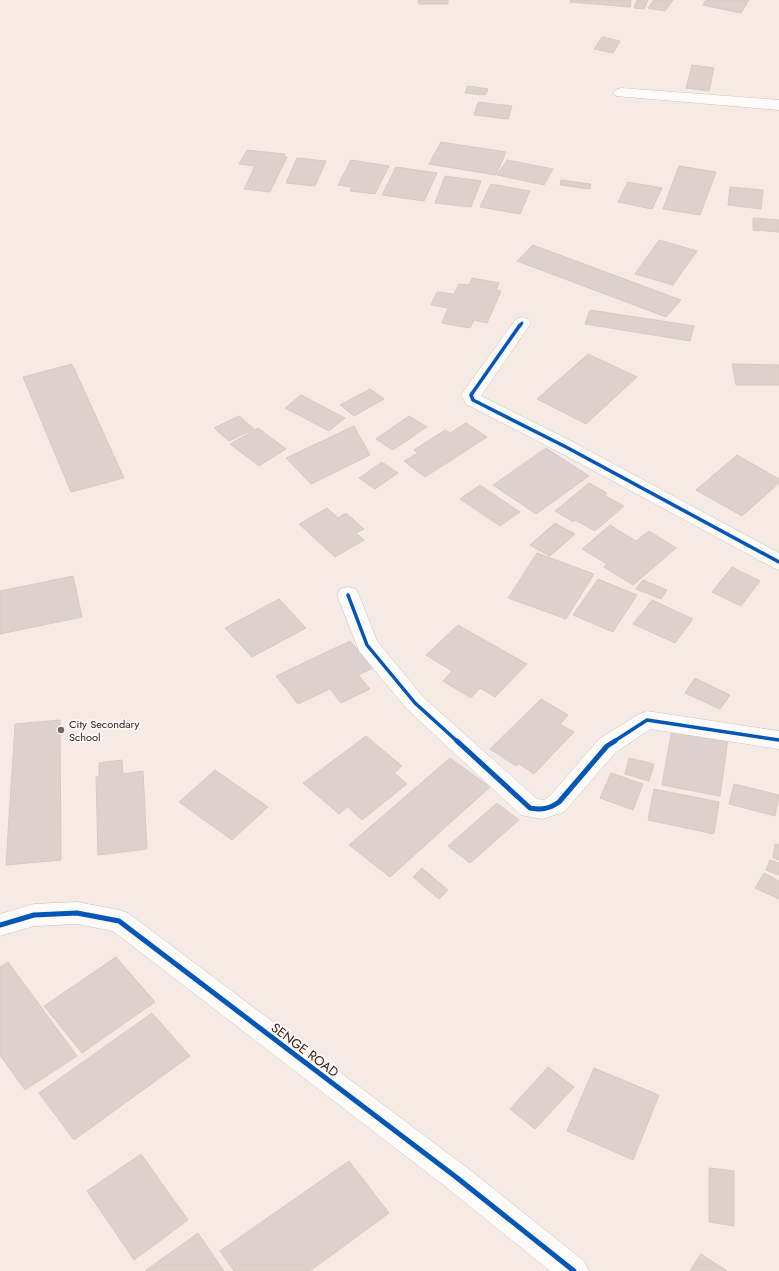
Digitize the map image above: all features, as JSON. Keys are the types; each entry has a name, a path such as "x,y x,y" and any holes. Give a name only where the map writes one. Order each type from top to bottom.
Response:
{"street":[{"path":"621,93 779,105"},
{"path":"522,323 470,395 473,400 566,447 779,562"},
{"path":"348,595 367,645 415,703 530,808 542,811 551,808 559,802 607,746 647,720 779,740"},
{"name":"SENGE ROAD","path":"0,924 34,915 77,913 119,921 456,1177 574,1271"}],"building":[{"path":"418,0 448,0 448,4 419,4"},
{"path":"571,0 631,0 630,7 570,2"},
{"path":"637,0 648,0 644,9 634,8"},
{"path":"654,0 673,0 665,11 648,8"},
{"path":"706,0 749,0 741,13 703,5"},
{"path":"602,37 620,41 613,53 594,49"},
{"path":"692,65 714,68 709,91 686,88"},
{"path":"468,86 488,89 485,95 465,93"},
{"path":"478,102 512,106 508,119 474,115"},
{"path":"441,142 506,152 496,175 429,164"},
{"path":"247,150 285,154 284,156 287,157 270,192 244,189 255,166 239,164"},
{"path":"297,158 326,161 315,186 286,183"},
{"path":"351,160 389,166 375,194 350,191 352,187 338,185"},
{"path":"507,160 553,169 544,185 497,175"},
{"path":"679,166 716,172 700,215 663,209"},
{"path":"396,167 437,173 424,201 382,195"},
{"path":"445,176 481,181 471,207 435,203"},
{"path":"561,180 591,184 590,189 560,185"},
{"path":"628,182 662,188 652,209 618,202"},
{"path":"491,184 530,191 520,214 480,207"},
{"path":"730,187 763,190 761,209 728,205"},
{"path":"753,218 779,220 779,232 753,230"},
{"path":"659,240 697,251 673,285 635,274"},
{"path":"533,245 681,300 666,317 517,261"},
{"path":"472,278 499,283 496,290 501,291 487,323 474,320 470,328 442,323 448,308 431,305 437,292 454,294 459,284 469,285"},
{"path":"590,310 694,326 690,341 585,324"},
{"path":"588,354 637,377 586,424 537,399"},
{"path":"72,364 124,478 71,492 23,377"},
{"path":"732,364 779,365 779,385 736,385"},
{"path":"370,389 384,399 354,416 340,405"},
{"path":"301,395 345,418 329,431 285,408"},
{"path":"239,416 254,429 229,441 214,428"},
{"path":"409,416 427,427 393,450 376,439"},
{"path":"466,423 487,437 425,477 404,461 418,453 414,450 445,430 450,433"},
{"path":"354,426 370,455 311,484 286,458"},
{"path":"258,428 286,449 259,466 230,444"},
{"path":"546,448 589,476 536,514 493,485"},
{"path":"737,455 779,479 779,483 742,516 696,490"},
{"path":"382,462 398,473 375,489 359,478"},
{"path":"589,483 607,493 604,495 624,506 595,531 575,520 573,522 555,511"},
{"path":"480,485 520,512 500,526 460,499"},
{"path":"327,508 338,518 346,513 364,529 356,533 364,540 335,557 299,524"},
{"path":"555,523 575,534 550,556 530,545"},
{"path":"610,525 636,541 649,531 676,548 633,585 604,567 607,564 582,549"},
{"path":"537,553 594,574 566,619 508,598"},
{"path":"732,567 760,581 741,606 712,592"},
{"path":"73,576 82,617 0,634 0,591"},
{"path":"598,579 637,595 613,632 573,615"},
{"path":"643,580 667,590 661,599 636,589"},
{"path":"279,599 306,628 252,657 225,628"},
{"path":"652,600 693,619 675,643 633,624"},
{"path":"458,625 527,664 495,697 480,688 471,698 443,681 452,671 426,655"},
{"path":"350,641 373,668 358,675 370,689 341,703 330,689 298,704 276,676"},
{"path":"695,678 730,695 720,709 685,693"},
{"path":"541,699 568,715 560,724 574,732 534,774 519,764 516,766 490,749"},
{"path":"60,720 61,860 6,865 15,724"},
{"path":"672,729 728,739 720,796 662,785"},
{"path":"366,736 402,766 394,773 407,784 362,820 348,807 339,814 303,783"},
{"path":"450,758 490,787 390,877 349,845"},
{"path":"629,758 654,764 649,781 625,774"},
{"path":"122,760 123,774 143,771 147,849 98,855 96,777 99,777 99,763"},
{"path":"215,770 268,807 232,840 179,802"},
{"path":"611,773 643,784 633,810 600,798"},
{"path":"734,784 779,795 775,816 729,804"},
{"path":"654,789 719,802 714,834 648,820"},
{"path":"497,803 519,820 470,863 448,846"},
{"path":"775,844 779,845 779,860 773,858"},
{"path":"770,860 779,863 779,875 766,870"},
{"path":"422,868 448,890 439,899 413,877"},
{"path":"764,873 779,881 779,899 755,888"},
{"path":"116,957 155,1002 82,1053 44,1006"},
{"path":"8,962 77,1056 25,1090 0,1055 0,967"},
{"path":"152,1013 190,1056 74,1140 39,1093"},
{"path":"548,1067 574,1087 535,1129 510,1109"},
{"path":"594,1068 659,1095 633,1160 567,1131"},
{"path":"141,1154 188,1220 134,1260 87,1191"},
{"path":"349,1161 389,1213 310,1271 234,1271 220,1251"},
{"path":"709,1168 734,1171 734,1226 709,1222"},
{"path":"198,1233 224,1271 145,1271"},
{"path":"701,1254 727,1271 690,1271"}],"cycle path":[{"path":"522,323 471,395 473,400 566,447 779,562"},
{"path":"348,595 367,645 415,703 530,808 546,809 559,802 607,746 647,720 779,740"},
{"path":"0,925 34,915 77,913 119,921 456,1177 574,1271"}],"place":[{"name":"City Secondary School","path":"61,730"}]}
